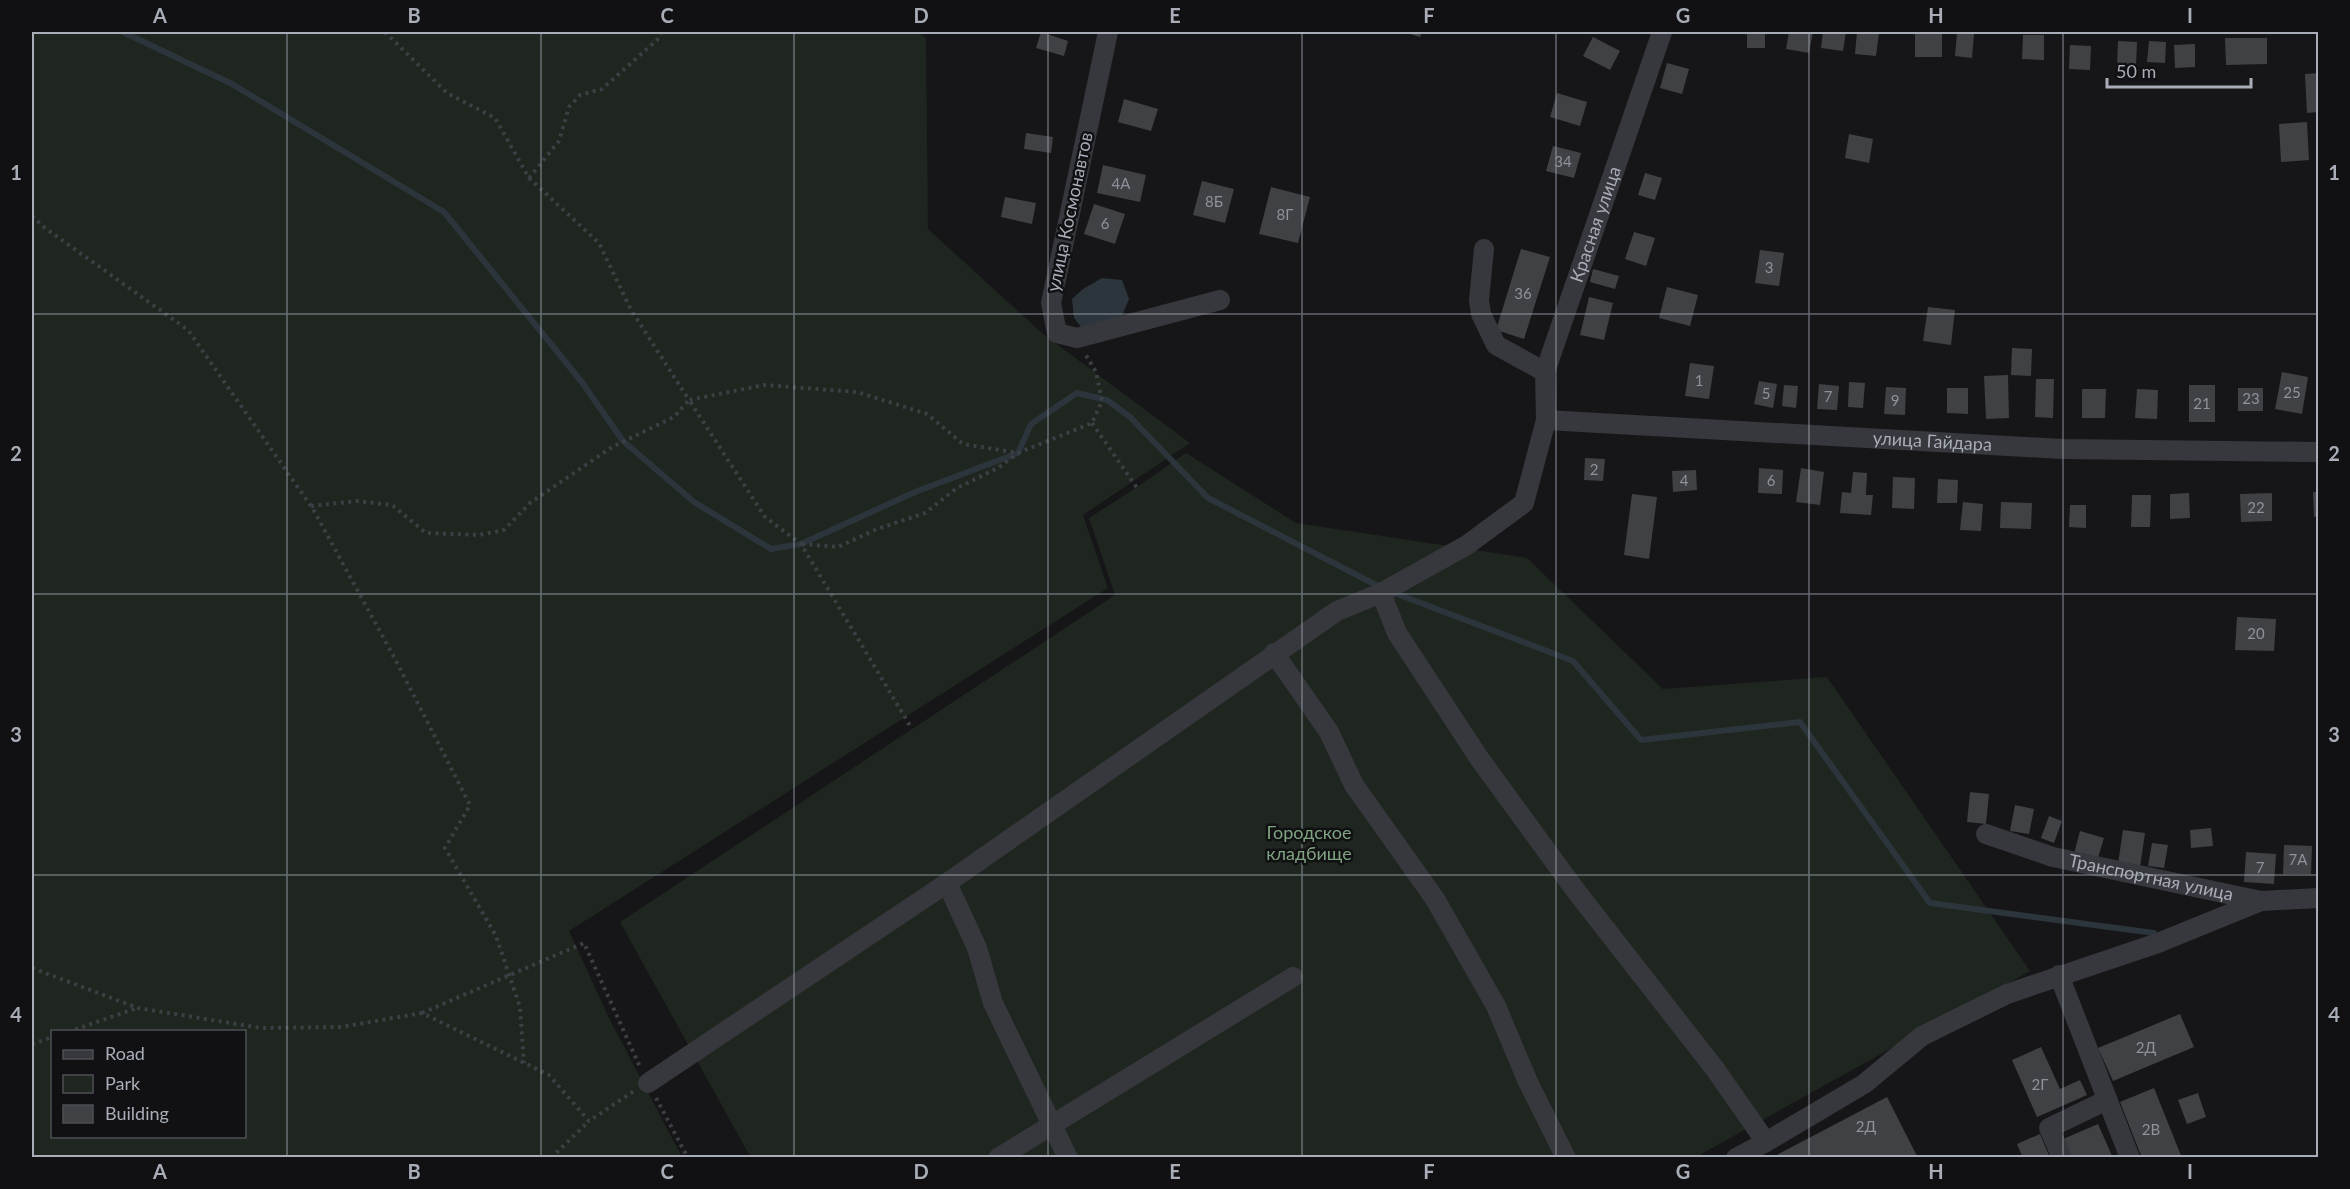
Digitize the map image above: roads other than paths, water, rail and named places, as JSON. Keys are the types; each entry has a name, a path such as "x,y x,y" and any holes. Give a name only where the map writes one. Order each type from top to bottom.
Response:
{"street":[{"name":"улица Космонавтов","path":"1108,32 1051,303 1057,333 1077,338 1220,300"},
{"name":"Красная улица","path":"648,1083 947,883 1337,611 1381,592 1467,546 1524,503 1546,420 1545,372 1662,32"},
{"path":"1484,249 1479,300 1481,314 1496,345 1545,372"},
{"name":"улица Гайдара","path":"1546,420 2062,449 2319,453"},
{"path":"1381,592 1397,633 1479,758 1576,891 1715,1069 1766,1143"},
{"path":"1275,653 1329,732 1354,785 1435,898 1496,1006 1528,1082 1566,1158"},
{"name":"Транспортная улица","path":"1986,834 2053,857 2261,901 2319,898"},
{"path":"947,883 977,948 993,1003 1068,1158"},
{"path":"1736,1158 1766,1143 1864,1084 1922,1036 2007,994 2158,943 2261,901"},
{"path":"2059,975 2130,1158"},
{"path":"998,1158 1293,977"},
{"path":"2062,1158 2049,1128 2107,1100"}],"waterway":[{"path":"123,32 232,84 444,212 581,381 623,441 694,502 771,549 801,544 915,492 1018,453 1031,424 1077,393 1107,400 1130,417 1208,498 1380,587"},
{"path":"1392,592 1573,661 1641,740 1800,722 1930,903 2154,933"}],"park label":[{"name":"Городское кладбище","path":"1309,843"}]}
